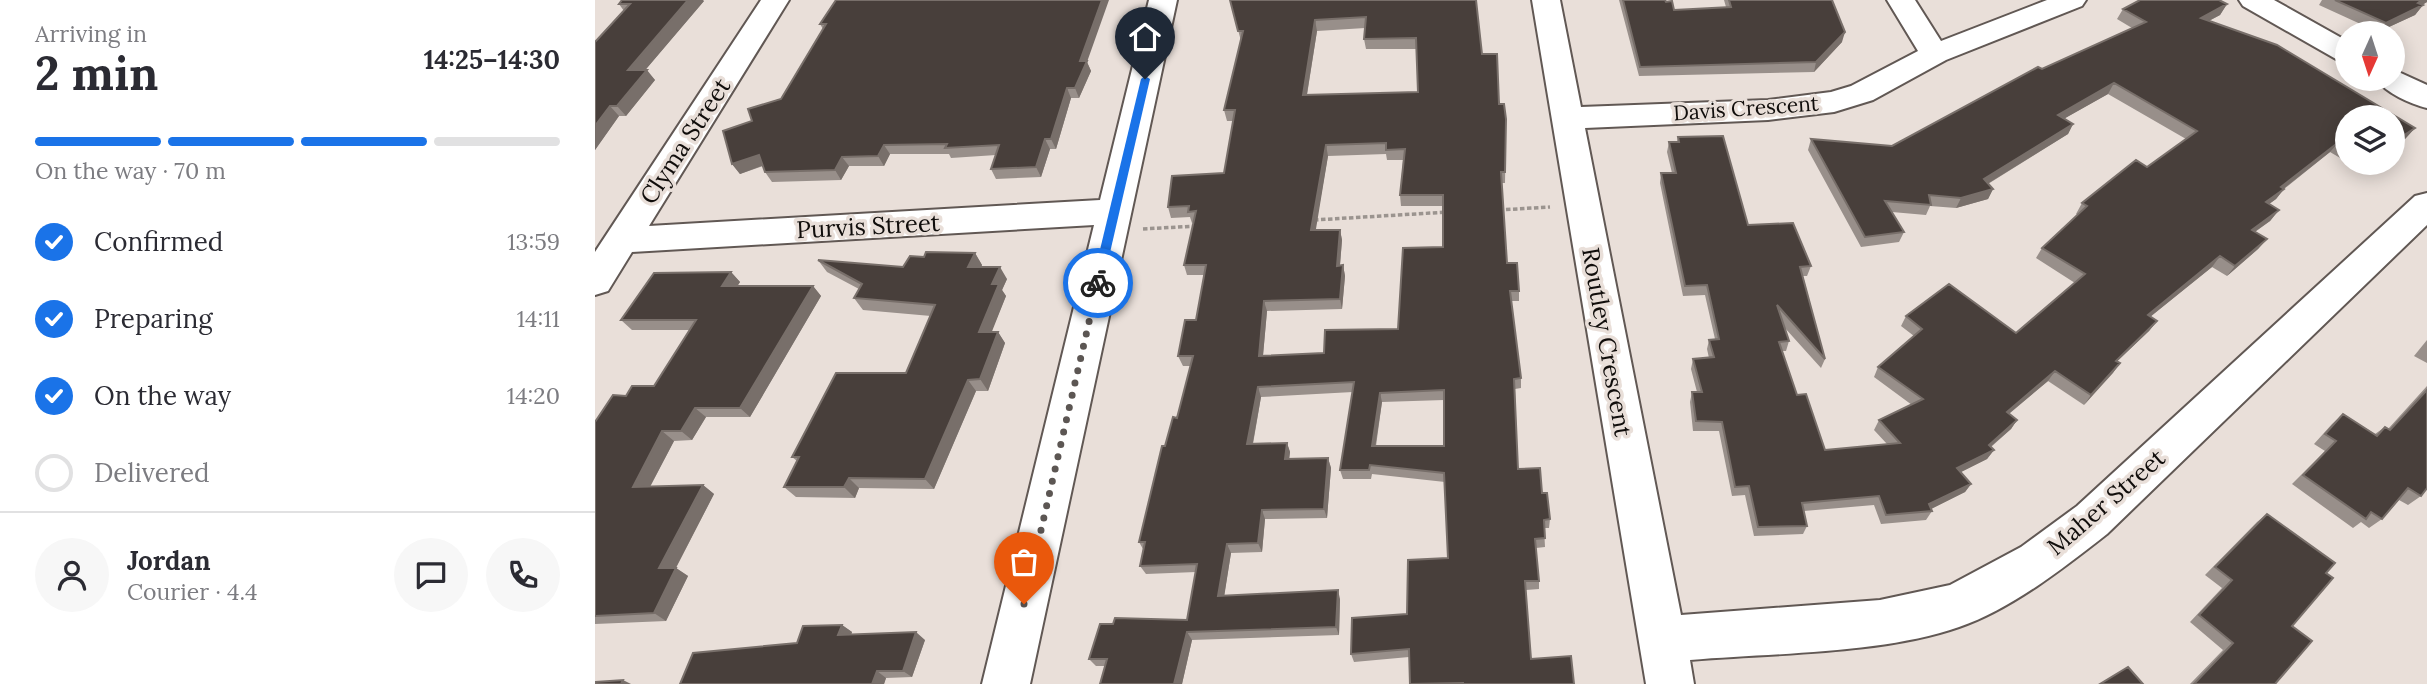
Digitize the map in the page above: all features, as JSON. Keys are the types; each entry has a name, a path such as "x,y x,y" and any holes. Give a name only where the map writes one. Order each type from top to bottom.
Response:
{"street":[{"name":"Clyma Street","path":"595,281 775,0"},
{"path":"1006,684 1164,0"},
{"name":"Routley Crescent","path":"1546,0 1670,684"},
{"path":"1901,0 1935,54"},
{"name":"Davis Crescent","path":"1568,118 1805,107 1862,93 1935,54 2072,0"},
{"path":"2253,0 2335,46"},
{"path":"2405,86 2427,98"},
{"name":"Maher Street","path":"1663,639 1880,622 1957,606 2037,562 2092,520 2427,205"},
{"name":"Purvis Street","path":"621,240 1112,221"}],"path":[{"path":"1495,210 1582,205"},
{"path":"1314,220 1453,212"},
{"path":"1112,221 1203,226"}],"building":[{"path":"622,0 688,0 628,70 647,70 617,106 610,106 595,126 595,42 630,4 619,4"},
{"path":"836,0 1102,0 1080,61 1087,61 1075,88 1067,88 1051,139 1045,139 1036,167 991,169 999,145 945,148 947,144 884,145 878,156 842,157 835,170 765,172 759,155 732,164 723,131 752,121 748,109 781,99 826,24 820,24"},
{"path":"1230,0 1476,0 1482,54 1497,54 1499,104 1504,104 1506,119 1505,172 1501,172 1507,263 1517,263 1519,291 1510,291 1521,378 1514,379 1518,469 1540,468 1542,493 1547,493 1550,519 1544,520 1545,538 1535,539 1539,581 1525,581 1531,659 1571,656 1574,684 1410,684 1409,649 1351,654 1352,618 1407,614 1408,560 1448,558 1444,473 1370,465 1369,470 1340,470 1354,382 1258,387 1247,444 1287,443 1285,459 1328,458 1324,509 1262,510 1258,543 1227,544 1218,596 1338,590 1336,627 1187,632 1174,684 1100,684 1107,659 1089,659 1100,624 1113,624 1115,618 1187,620 1197,564 1140,566 1145,542 1139,542 1162,446 1165,446 1173,417 1177,418 1193,356 1178,356 1185,320 1196,320 1206,265 1184,265 1196,211 1188,212 1189,206 1168,207 1172,176 1224,173 1235,110 1224,110 1243,31 1238,31","holes":["1366,17 1364,39 1416,38 1418,92 1303,95 1315,20","1386,143 1386,150 1405,149 1400,195 1443,195 1443,247 1403,248 1398,329 1325,330 1324,353 1259,356 1264,301 1340,299 1343,265 1337,266 1340,230 1311,230 1326,145","1444,390 1444,446 1372,446 1380,393"]},
{"path":"1623,0 1672,1 1674,10 1731,7 1729,0 1832,0 1845,32 1816,62 1640,67"},
{"path":"2140,0 2219,0 2227,4 2201,18 2277,45 2335,80 2335,91 2353,91 2377,105 2335,105 2335,145 2266,202 2279,210 2252,230 2267,239 2235,266 2220,256 2148,315 2157,321 2116,361 2120,363 2091,395 2055,371 2007,412 2017,420 1989,445 1994,450 1957,468 1971,484 1929,504 1932,511 1886,515 1879,496 1802,503 1807,526 1758,527 1749,486 1735,487 1722,422 1696,421 1692,392 1702,392 1693,359 1714,357 1709,340 1719,339 1707,285 1685,286 1661,173 1676,173 1669,142 1679,142 1678,137 1723,136 1748,225 1793,223 1811,266 1800,267 1825,359 1777,305 1789,341 1779,342 1797,395 1806,394 1825,450 1900,443 1879,420 1923,399 1878,367 1922,329 1906,316 1949,284 2016,333 2085,274 2042,248 2087,206 2082,203 2136,160 2147,167 2197,131 2114,83 2058,115 2073,124 1984,179 1993,189 1961,198 1929,195 1931,205 1885,201 1904,232 1865,237 1811,139 1892,146 2038,67 2042,69 2146,22 2123,9"},
{"path":"2335,0 2422,0 2418,3 2423,5 2390,21 2382,21"},
{"path":"2405,122 2415,128 2405,135"},
{"path":"926,252 975,253 968,267 1000,267 992,284 999,284 979,332 998,332 980,379 968,380 925,479 849,478 844,487 784,487 799,457 792,457 836,373 906,373 935,305 854,298 862,284 818,260 903,267 910,256 924,257"},
{"path":"731,272 722,286 813,286 740,408 695,408 681,431 662,431 633,487 703,485 659,568 676,568 654,613 595,616 595,422 613,395 626,396 632,386 654,386 696,320 621,320 654,273"},
{"path":"2427,390 2427,488 2421,496 2408,488 2382,519 2371,512 2366,519 2303,475 2336,441 2325,434 2343,414 2377,436 2385,427 2390,430"},
{"path":"2267,514 2335,563 2326,573 2333,578 2292,626 2312,641 2275,684 2194,684 2233,643 2199,615 2232,580 2215,567"},
{"path":"842,625 838,635 916,632 903,671 877,671 872,684 680,684 693,653 797,643 803,626"},
{"path":"2128,667 2143,684 2100,684"},
{"path":"623,680 621,684 595,684 595,682"}],"way so far":[{"path":"1024,604 1098,283"}],"route":[{"path":"1098,283 1145,79"}]}
